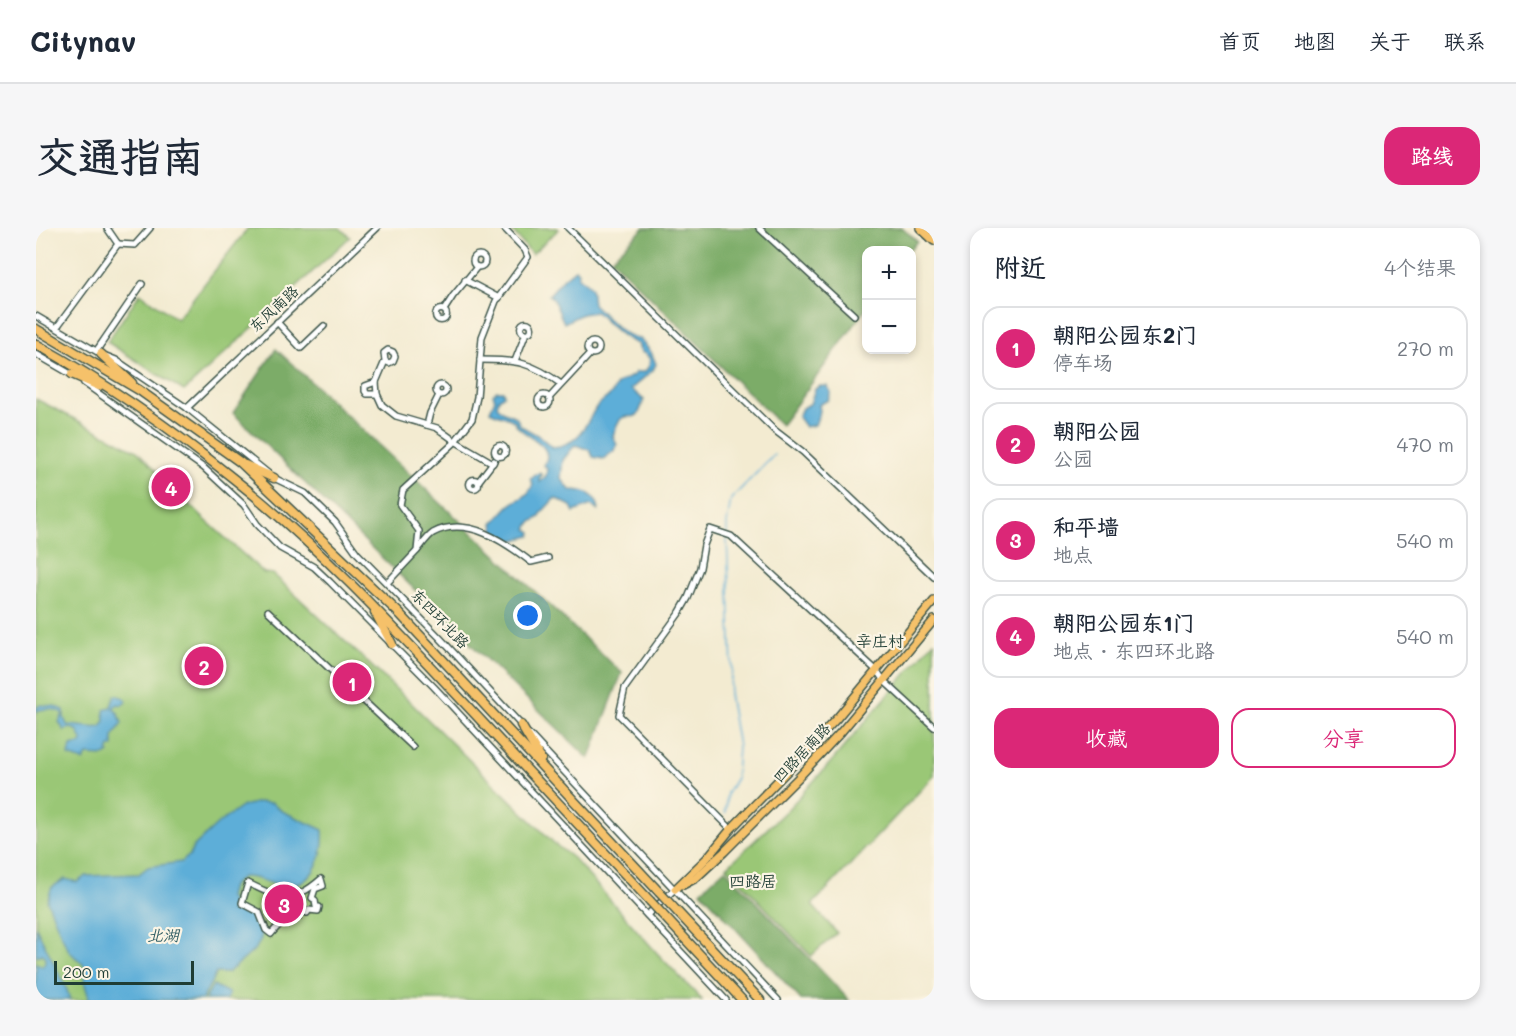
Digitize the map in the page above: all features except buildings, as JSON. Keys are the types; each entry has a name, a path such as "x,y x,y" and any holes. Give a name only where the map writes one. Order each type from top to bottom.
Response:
{"highway":[{"name":"东四环北路","path":"36,329 139,390 240,462 400,614 760,1000"},
{"path":"36,344 117,393 235,479 291,527 369,602 742,1000"},
{"path":"99,352 139,390"},
{"path":"72,374 117,393"},
{"path":"240,462 274,478"},
{"path":"369,602 392,644"},
{"path":"521,725 549,773"}],"main road":[{"path":"920,228 934,241"},
{"path":"675,889 800,759 934,601"},
{"name":"四路居南路","path":"675,889 696,878 765,811 841,732 934,620"}],"street":[{"path":"107,228 118,244"},
{"path":"118,244 135,245 150,228"},
{"name":"东风南路","path":"187,408 377,228"},
{"path":"417,551 418,531 400,505 403,490 455,441 472,419 477,397 482,337 499,298 528,257 525,250 504,228"},
{"path":"568,228 774,429 803,452 934,577"},
{"path":"759,228 854,315"},
{"path":"57,327 118,244"},
{"path":"444,310 477,267"},
{"path":"465,280 499,298"},
{"path":"99,352 142,284"},
{"name":"东四环北路","path":"36,316 116,360 187,408 274,478 305,493 327,513 348,544 778,1000"},
{"path":"277,322 301,348 324,326"},
{"path":"515,361 526,333"},
{"path":"36,354 72,374 167,440 228,488 267,536 291,555 314,567 392,644 726,1000"},
{"path":"549,398 590,354"},
{"path":"480,360 515,361 543,372 561,384"},
{"path":"385,361 376,382 377,394 382,405 396,416 437,428 493,463"},
{"path":"376,382 365,386 365,391 367,394 377,394"},
{"path":"427,426 430,413 439,395"},
{"path":"478,482 497,455"},
{"path":"387,583 432,534 460,526 490,535 531,562 548,558"},
{"path":"731,829 619,715 625,688 680,612 687,598 700,568 704,545 710,529 731,536 877,670 884,681 934,727"},
{"path":"268,611 413,747"},
{"path":"321,879 323,886 315,890 312,898 315,900 316,907 319,907 318,911 309,910 308,913 299,910 299,916 290,916 271,934 266,930 259,912 242,903 248,883 283,896 302,894 321,879"},
{"path":"647,915 675,889"}],"green space":[{"path":"248,228 340,228 350,237 184,391 107,342 140,293 177,319"},
{"path":"509,228 557,228 559,229 532,254"},
{"path":"644,228 902,228 917,241 913,246 862,246 862,314 781,425 611,259"},
{"path":"276,349 622,673 589,759 233,413"},
{"path":"36,399 137,451 201,516 264,573 273,574 410,702 556,845 573,858 702,1000 36,1000"},
{"path":"934,641 934,776 812,905 837,933 811,956 727,867 790,807"},
{"path":"725,869 849,1000 801,1000 701,891"}],"water":[{"path":"575,269 579,272 578,277 591,288 593,304 621,330 640,339 651,352 656,364 653,370 631,389 644,400 638,414 626,416 619,421 613,437 617,445 615,450 603,459 593,457 590,450 575,445 563,460 561,478 570,490 585,492 592,496 598,504 598,511 591,505 574,512 571,506 555,498 540,517 530,523 527,529 532,532 531,536 511,541 495,533 493,523 510,505 527,494 533,484 530,479 539,473 542,475 539,478 540,482 546,476 547,469 544,465 547,458 544,448 522,431 515,422 490,411 495,399 493,394 503,391 504,395 499,399 497,406 516,417 521,426 539,436 552,447 561,446 579,435 596,407 612,393 619,383 636,372 644,372 650,364 648,356 641,352 638,344 621,335 596,312 582,314 564,323 549,295"},
{"path":"827,386 831,392 828,400 819,405 820,411 815,425 805,427 798,417 802,408 810,404 815,389"},
{"path":"115,695 125,698 126,702 113,708 122,723 113,737 113,747 110,747 109,753 104,756 87,755 83,761 69,756 71,746 81,744 82,740 77,730 71,728 64,730 59,722 63,714 50,709 36,711 40,705 54,706 64,710 67,725 101,727 105,721 104,710 111,707"},
{"name":"北湖","path":"259,802 272,803 282,811 323,830 323,840 319,861 308,878 300,883 290,886 278,885 256,878 242,877 232,886 229,897 236,911 253,916 261,934 261,939 254,950 227,973 216,973 202,1000 87,1000 89,998 84,981 86,968 69,950 47,901 52,887 65,879 77,882 86,876 139,874 148,867 181,862 190,855 193,847 220,822 243,806"},
{"path":"36,927 70,1000 36,1000 36,963 42,966 45,963 45,957 42,954 36,956"},
{"path":"213,985 229,993 226,1000 205,1000"}],"waterway":[{"path":"727,533 731,499 774,455"},
{"path":"725,813 727,793 736,778 738,746 729,694 732,670 727,537"}],"place":[{"name":"朝阳公园东1门","path":"171,487"},
{"name":"朝阳公园","path":"204,666"},
{"name":"朝阳公园东2门","path":"352,682"},
{"name":"和平墙","path":"284,904"}],"district":[{"name":"辛庄村","path":"880,641"},
{"name":"四路居","path":"753,881"}]}
